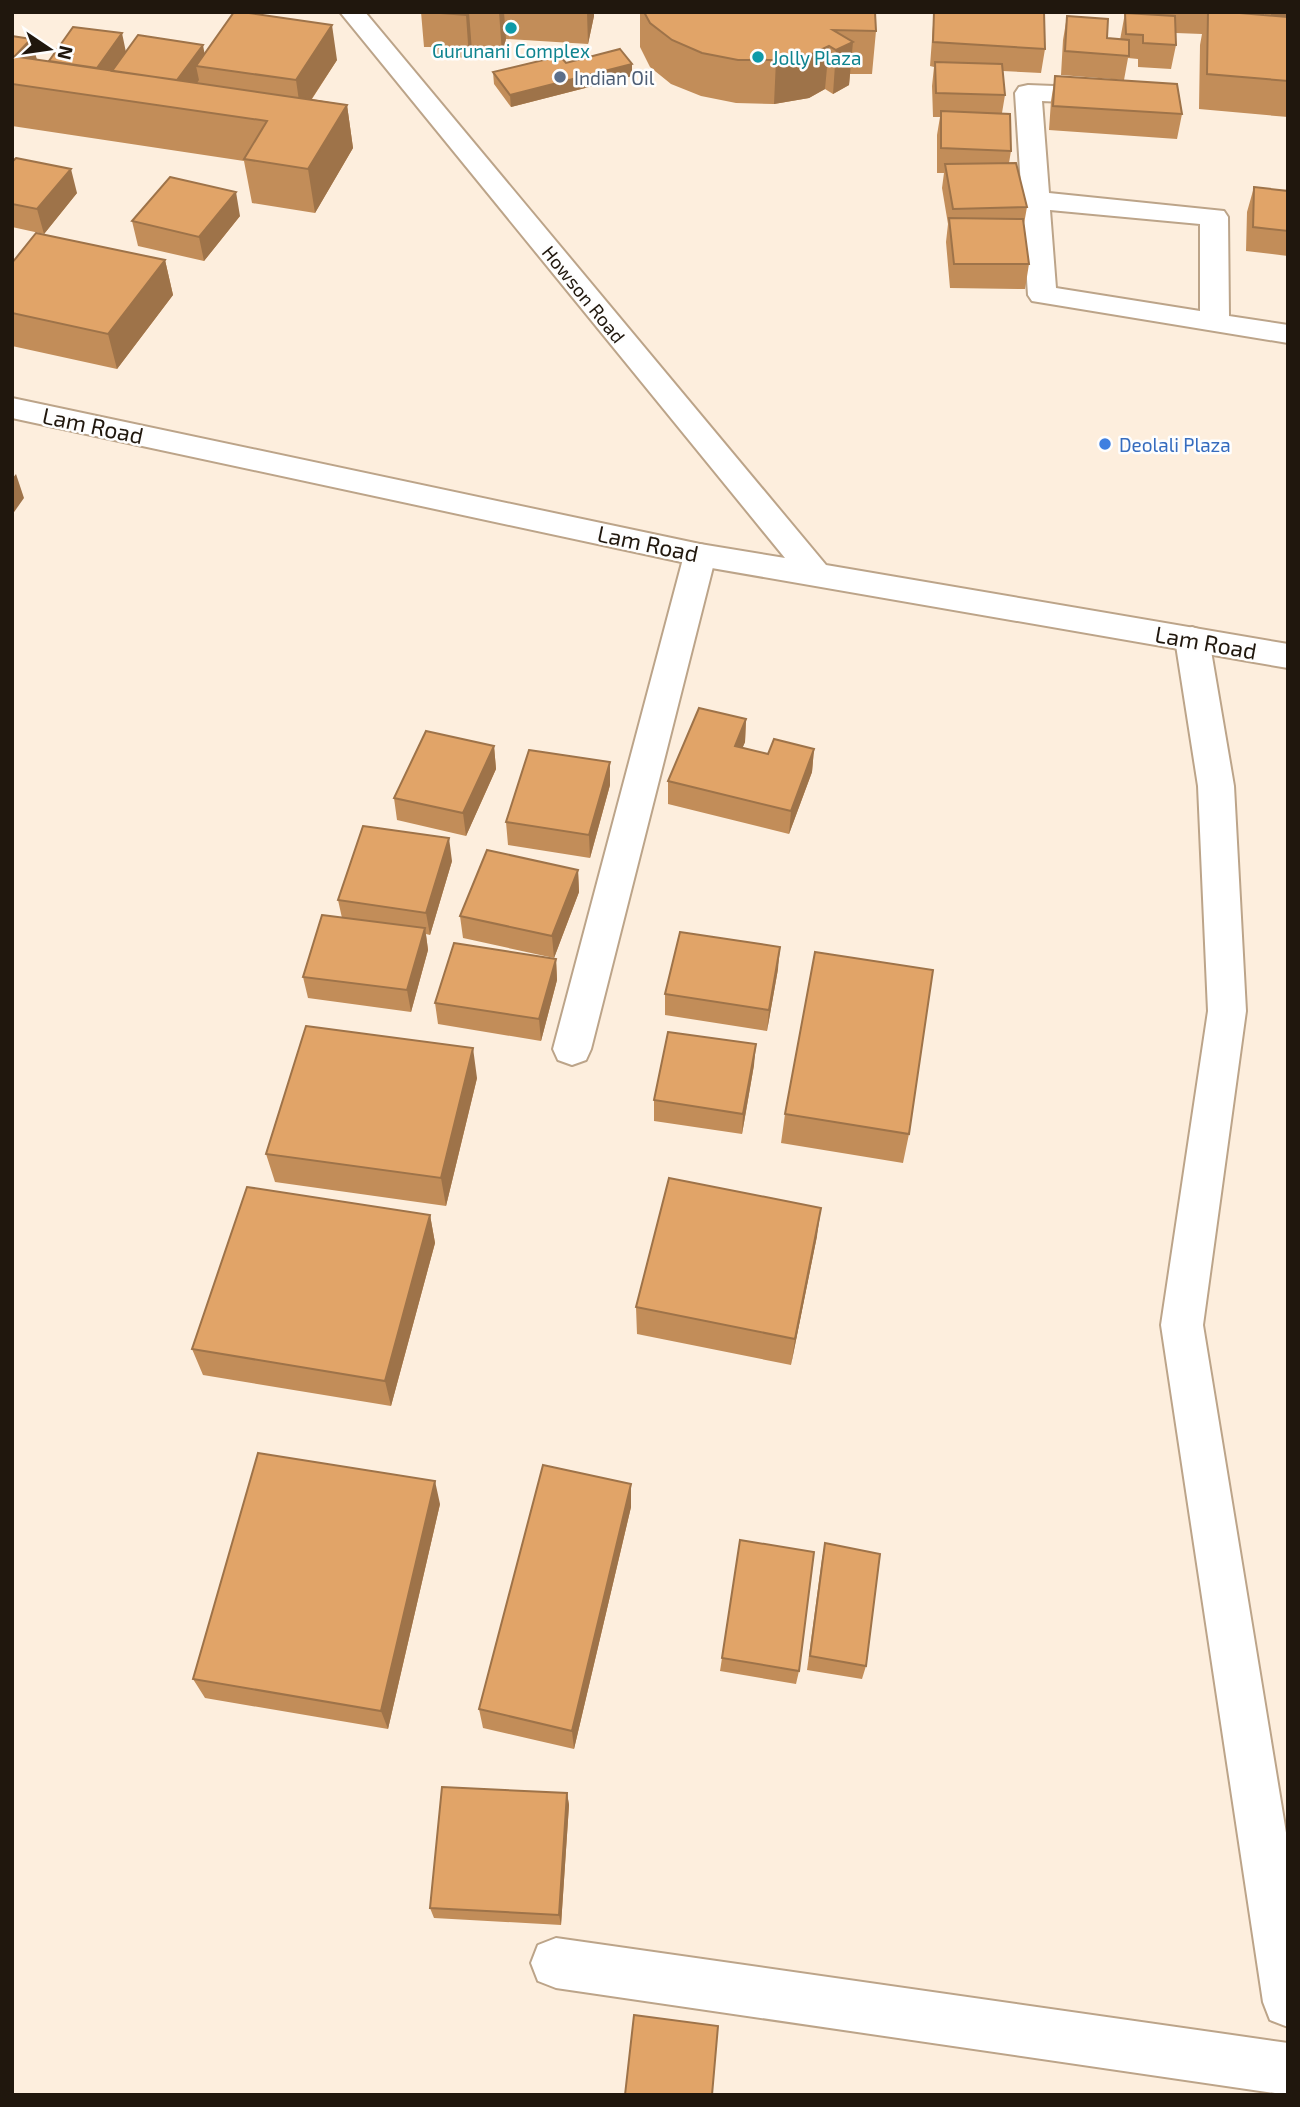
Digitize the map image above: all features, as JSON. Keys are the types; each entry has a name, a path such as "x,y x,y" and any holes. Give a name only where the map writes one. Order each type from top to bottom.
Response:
{"street":[{"name":"Howson Road","path":"352,12 816,575"},
{"path":"1132,97 1028,93 1042,295 1288,334"},
{"path":"1035,200 1214,217 1215,321"},
{"name":"Lam Road","path":"12,408 700,555 1288,656"},
{"path":"572,1049 700,555"},
{"path":"1192,639 1216,786 1227,1012 1182,1325 1288,2002"},
{"path":"556,1963 1288,2069"}],"building":[{"path":"234,12 332,25 296,80 196,66"},
{"path":"428,12 467,12 466,15"},
{"path":"644,12 875,12 876,31 833,30 853,42 836,50 829,46 812,54 776,60 738,60 702,53 672,40 650,23"},
{"path":"934,12 1044,12 1045,49 933,42"},
{"path":"1208,12 1288,17 1288,81 1207,74"},
{"path":"1288,12 1288,15 1272,14"},
{"path":"1125,13 1175,16 1176,45 1143,43 1143,35 1126,34"},
{"path":"1067,16 1108,19 1107,38 1129,40 1129,56 1065,51"},
{"path":"73,27 122,33 97,68 49,61"},
{"path":"138,35 203,45 177,80 112,71"},
{"path":"12,36 31,39 15,56 12,56"},
{"path":"620,49 632,64 510,95 493,72 560,56 566,63"},
{"path":"12,56 347,105 308,169 244,159 267,121 12,84"},
{"path":"935,62 1002,64 1005,95 936,93"},
{"path":"1055,76 1177,84 1182,114 1053,106"},
{"path":"941,111 1010,114 1011,151 941,148"},
{"path":"16,158 71,169 37,209 12,204 12,162"},
{"path":"1016,163 1027,207 953,209 945,164"},
{"path":"170,177 236,192 199,237 132,221"},
{"path":"1254,187 1288,191 1288,231 1253,227"},
{"path":"949,218 1023,219 1029,264 954,264"},
{"path":"36,233 165,260 108,334 12,313 12,263"},
{"path":"699,708 746,719 735,746 768,754 774,739 814,749 791,811 668,781"},
{"path":"426,731 494,746 463,813 394,798"},
{"path":"529,750 610,762 589,835 506,822"},
{"path":"363,826 449,838 426,913 338,900"},
{"path":"487,850 578,870 552,936 460,916"},
{"path":"322,915 425,928 407,990 303,977"},
{"path":"680,932 780,947 769,1010 665,994"},
{"path":"454,943 556,959 539,1019 435,1003"},
{"path":"815,952 933,970 909,1134 785,1114"},
{"path":"306,1026 473,1048 441,1178 266,1154"},
{"path":"668,1032 756,1044 743,1114 654,1100"},
{"path":"669,1178 821,1208 795,1339 636,1307"},
{"path":"247,1187 430,1215 385,1381 192,1349"},
{"path":"258,1453 435,1481 381,1711 193,1679"},
{"path":"543,1465 631,1484 572,1731 479,1709"},
{"path":"740,1540 814,1552 799,1671 722,1658"},
{"path":"825,1543 880,1554 866,1666 810,1656"},
{"path":"442,1787 567,1793 559,1915 430,1908"},
{"path":"634,2015 718,2026 712,2095 625,2095"}],"place":[{"name":"Gurunani Complex","path":"511,28"},
{"name":"Jolly Plaza","path":"758,57"},
{"name":"Indian Oil","path":"560,77"},
{"name":"Deolali Plaza","path":"1105,444"}]}
